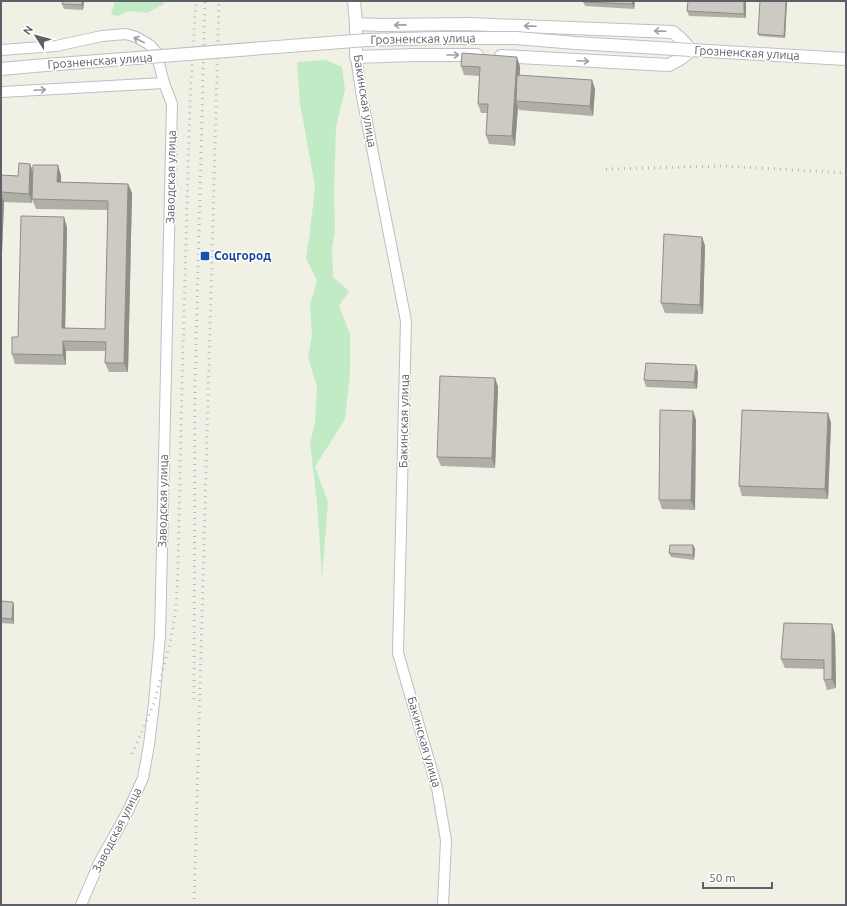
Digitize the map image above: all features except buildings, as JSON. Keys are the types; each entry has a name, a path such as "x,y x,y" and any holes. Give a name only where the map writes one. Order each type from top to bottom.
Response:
{"main road":[{"name":"Бакинская улица","path":"354,1 356,57"},
{"path":"356,24 468,24 673,32 691,50 680,59 669,65 489,56 414,55 356,57"},
{"path":"356,24 414,55"},
{"name":"Грозненская улица","path":"1,69 367,40 437,38 516,38 846,59"}],"street":[{"name":"Заводская улица","path":"1,50 56,46 102,36 126,34 136,37 150,45 156,52 164,83 172,104 160,636 154,703 143,778 128,811 99,863 81,905"},
{"name":"Бакинская улица","path":"356,57 362,98 406,321 398,653 437,788 446,840 443,905"},
{"path":"1,92 164,83"}],"green space":[{"path":"115,1 164,1 164,4 147,13 128,11 118,16 111,14"},
{"path":"326,60 342,67 345,90 336,127 334,195 335,231 332,248 333,277 349,291 339,306 350,334 350,375 345,419 315,467 328,502 322,578 317,502 310,444 315,422 317,386 308,358 312,335 310,305 317,281 306,258 315,187 300,103 297,62"}],"railway":[{"path":"132,754 154,703 171,639 176,608 190,101 196,1"},
{"path":"194,699 195,384 205,1"},
{"path":"194,905 219,1"},
{"path":"606,169 724,166 846,173"}],"place":[{"name":"Соцгород","path":"205,256"}]}
